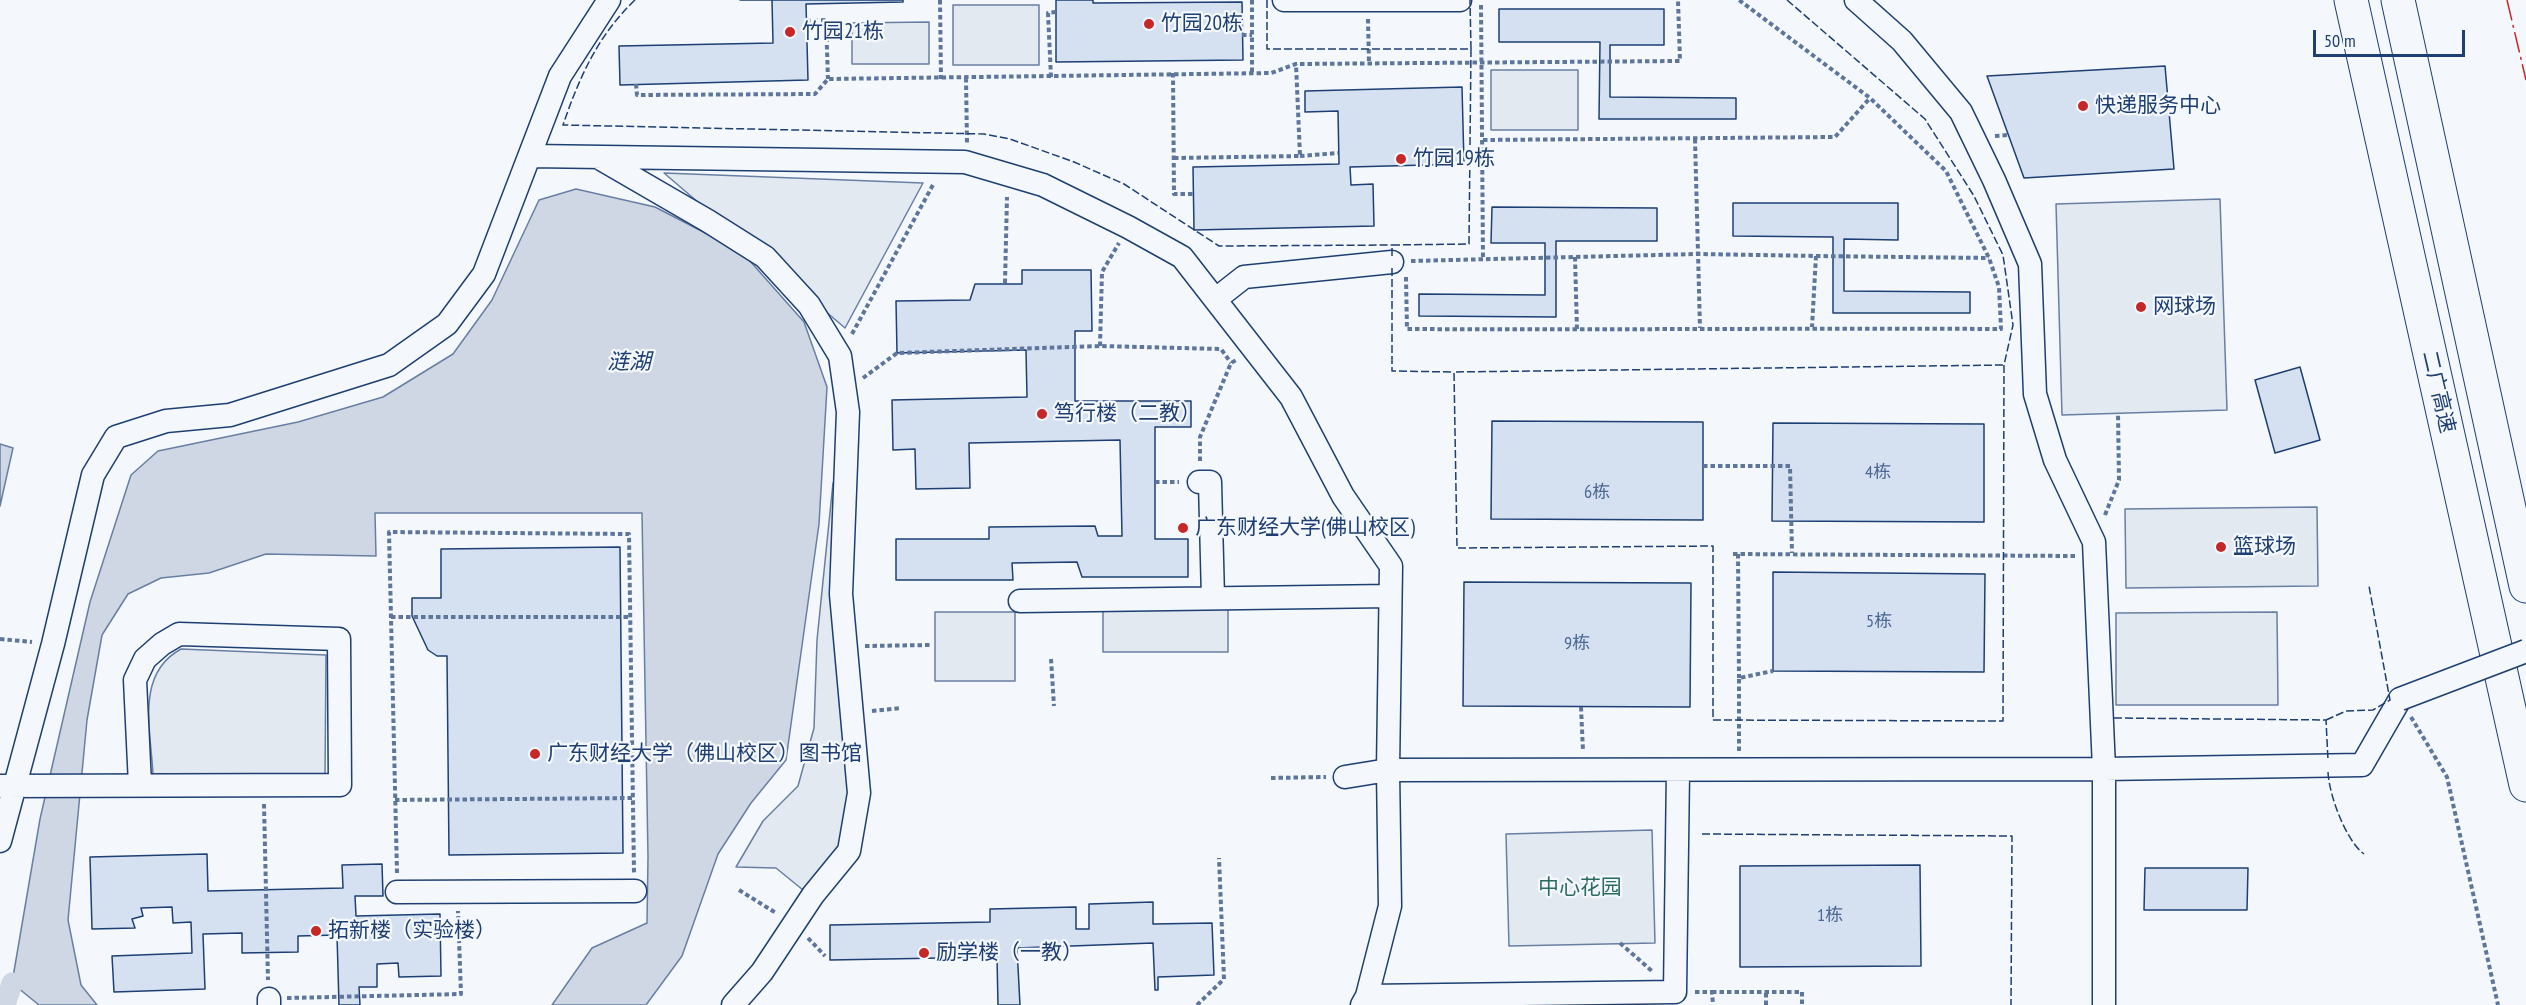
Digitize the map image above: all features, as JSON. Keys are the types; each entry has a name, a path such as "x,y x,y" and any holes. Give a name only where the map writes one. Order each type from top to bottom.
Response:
{"highway":[{"name":"二广高速","path":"2351,0 2526,785"},
{"name":"二广高速","path":"2398,0 2526,586"}],"street":[{"path":"0,841 8,786 53,644 93,475 116,437 166,421 230,415 389,365 447,324 484,274 560,76 609,0"},
{"path":"1284,0 1368,2 1460,0"},
{"path":"1856,0 1902,41 1961,112 1994,180 2030,264 2035,394 2055,460 2094,549 2104,769 2104,1005"},
{"path":"531,156 965,162 1043,185 1128,227 1182,257 1291,397 1343,496 1391,566 1388,770 1390,906 1364,1001 1675,992 1678,771"},
{"path":"600,158 708,220 765,257 809,305 840,356 848,412 841,594 859,794 849,851 813,895 762,972 734,1005"},
{"path":"1216,299 1244,277 1399,262"},
{"path":"1199,482 1210,482 1213,598"},
{"path":"1020,601 1390,596"},
{"path":"8,786 340,785 339,639 179,634 162,644 145,659 135,680 140,785"},
{"path":"1345,777 1388,770 2104,769 2362,765 2400,699 2526,651"},
{"path":"397,892 635,891"}],"path":[{"path":"940,0 942,79"},
{"path":"1252,0 1252,74"},
{"path":"1481,0 1483,259"},
{"path":"828,79 1252,74 1271,73 1296,64 1680,61 1678,0"},
{"path":"1739,0 1870,98 1946,171 1989,258 1999,287 2001,329 1812,327 1577,330 1407,329 1399,262 1698,254 1989,258"},
{"path":"1368,2 1369,63"},
{"path":"1051,77 1048,13 1056,12"},
{"path":"636,84 637,94 815,94 828,79 826,20 807,21"},
{"path":"1242,35 1252,35"},
{"path":"1296,64 1300,156"},
{"path":"1173,74 1173,194 1194,194"},
{"path":"965,162 968,134 966,78"},
{"path":"1483,140 1835,137 1870,98"},
{"path":"1695,139 1700,327"},
{"path":"1173,158 1300,156 1338,153"},
{"path":"840,356 929,194"},
{"path":"1005,283 1007,204"},
{"path":"1100,346 1102,272 1128,227"},
{"path":"1812,327 1816,256"},
{"path":"1575,257 1577,330"},
{"path":"845,391 897,353 1100,346 1221,349 1231,363"},
{"path":"1199,482 1200,437 1231,363 1255,351"},
{"path":"1739,770 1735,554 2094,549 2119,480 2118,413"},
{"path":"1703,466 1791,466 1792,554"},
{"path":"397,892 389,532 629,534 635,891"},
{"path":"391,617 630,617"},
{"path":"0,639 53,644"},
{"path":"846,646 931,645"},
{"path":"1051,659 1054,706"},
{"path":"1739,678 1773,671"},
{"path":"2400,699 2447,777 2498,1005"},
{"path":"1581,706 1584,769"},
{"path":"853,714 901,708"},
{"path":"1271,778 1345,777"},
{"path":"264,785 269,1002 461,994 457,892"},
{"path":"395,800 633,798"},
{"path":"1197,1005 1224,979 1219,858"},
{"path":"738,890 794,924"},
{"path":"1620,943 1675,992 1802,992 1802,1005"},
{"path":"1712,992 1713,1005"},
{"path":"1766,992 1766,1005"}],"green space":[{"path":"953,5 1039,5 1039,65 953,65"},
{"path":"929,22 929,64 852,64 852,23"},
{"path":"1491,70 1578,70 1578,130 1491,130"},
{"path":"664,173 923,183 845,328"},
{"name":"网球场","path":"2220,199 2227,410 2062,415 2056,204"},
{"path":"833,483 839,519 851,786 843,848 803,890 776,868 736,867 763,821 798,786 814,728 817,640"},
{"name":"篮球场","path":"2317,507 2318,586 2126,588 2125,509"},
{"path":"1103,607 1228,607 1228,652 1103,652"},
{"path":"935,612 1015,612 1015,681 935,681"},
{"name":"篮球场","path":"2277,612 2278,705 2116,705 2116,613"},
{"path":"181,649 326,655 325,777 153,775 149,722 151,688 157,673 167,660"},
{"name":"中心花园","path":"1652,830 1655,943 1509,946 1506,834"}],"water":[{"name":"涟湖","path":"576,189 655,207 742,252 804,322 827,387 819,524 786,760 751,803 718,854 682,956 646,1005 552,1005 592,948 647,923 648,857 642,513 375,513 376,556 266,554 209,573 161,578 128,594 102,635 87,720 68,920 81,985 97,1005 39,1005 12,983 40,819 90,602 131,475 158,451 298,422 383,397 453,354 492,300 539,200"},
{"path":"0,444 13,448 0,506"}],"building":[{"name":"竹园21栋","path":"772,0 903,0 903,2 806,4 808,80 620,85 619,46 773,43"},
{"name":"竹园20栋","path":"1056,0 1093,0 1093,3 1242,2 1243,60 1056,62"},
{"path":"1499,9 1664,9 1664,45 1610,45 1610,97 1736,98 1736,119 1599,119 1600,42 1499,42"},
{"name":"快递服务中心","path":"2165,66 2174,169 2024,178 1987,76"},
{"name":"竹园19栋","path":"1462,87 1464,164 1350,167 1351,185 1373,184 1374,226 1194,230 1193,167 1339,164 1338,111 1305,112 1305,91"},
{"path":"1733,203 1898,203 1898,240 1844,239 1844,291 1970,292 1970,313 1833,313 1833,237 1733,236"},
{"path":"1492,207 1657,208 1657,241 1556,241 1556,317 1419,316 1419,294 1545,295 1545,243 1491,243"},
{"name":"笃行楼（二教）","path":"1022,270 1091,270 1092,331 1075,331 1075,401 1191,401 1191,427 1155,427 1155,539 1188,539 1188,577 1082,577 1077,562 1012,563 1013,580 896,580 896,539 989,539 989,527 1095,526 1098,536 1122,536 1120,440 969,443 970,488 916,489 915,449 893,450 892,400 1027,397 1026,350 897,353 896,301 970,300 975,284 1022,284"},
{"path":"2300,367 2320,440 2275,453 2255,380"},
{"path":"1492,421 1703,422 1703,520 1491,519"},
{"path":"1773,423 1984,424 1984,522 1772,521"},
{"name":"广东财经大学（佛山校区）图书馆","path":"620,547 623,853 449,855 447,656 437,656 428,650 412,616 412,598 441,598 441,549"},
{"path":"1773,572 1985,574 1984,672 1773,671"},
{"path":"1464,582 1691,583 1690,707 1463,706"},
{"name":"拓新楼（实验楼）","path":"207,854 208,891 343,888 342,865 382,864 383,896 355,896 356,916 440,914 441,976 399,977 398,963 377,964 377,987 359,987 360,1005 339,1005 337,935 298,936 298,952 242,953 242,933 203,934 205,989 114,992 112,956 192,953 191,922 173,923 172,907 141,908 143,916 132,919 135,928 92,929 90,857"},
{"path":"1920,865 1921,966 1740,967 1740,866"},
{"path":"2145,868 2248,868 2247,910 2144,910"},
{"name":"励学楼（一教）","path":"1153,902 1153,924 1212,923 1214,975 1158,977 1158,990 1155,990 1153,943 1017,948 1020,1005 998,1005 997,957 830,960 830,925 990,922 990,909 1076,907 1076,929 1089,929 1089,904"}],"waterway":[{"path":"5,1005 12,983"}],"fence":[{"path":"635,0 610,28 591,58 563,125 984,134 1010,139 1074,162 1124,184 1219,246 1392,245"},
{"path":"1267,0 1267,49 1471,49 1470,0"},
{"path":"1787,0 1925,119 1974,196 2003,255 2013,325 2004,365"},
{"path":"1392,256 1392,245 1469,244 1471,49"},
{"path":"1392,268 1392,371 1454,372"},
{"path":"2004,365 2003,721 1713,720 1713,546 1457,548 1454,372 2004,365"},
{"path":"2326,720 2346,711 2373,710 2390,700 2369,586"},
{"path":"2114,718 2326,720 2328,760"},
{"path":"2328,772 2340,817 2351,839 2364,854"},
{"path":"1702,834 2012,836 2011,1005"}],"power":[{"path":"2507,0 2526,80"}],"place":[{"name":"竹园20栋","path":"1149,24"},
{"name":"竹园21栋","path":"790,32"},
{"name":"快递服务中心","path":"2083,106"},
{"name":"竹园19栋","path":"1401,159"},
{"name":"网球场","path":"2141,307"},
{"name":"笃行楼（二教）","path":"1042,414"},
{"name":"广东财经大学(佛山校区)","path":"1183,528"},
{"name":"篮球场","path":"2221,547"},
{"name":"广东财经大学（佛山校区）图书馆","path":"535,754"},
{"name":"拓新楼（实验楼）","path":"316,931"},
{"name":"励学楼（一教）","path":"924,953"}]}
